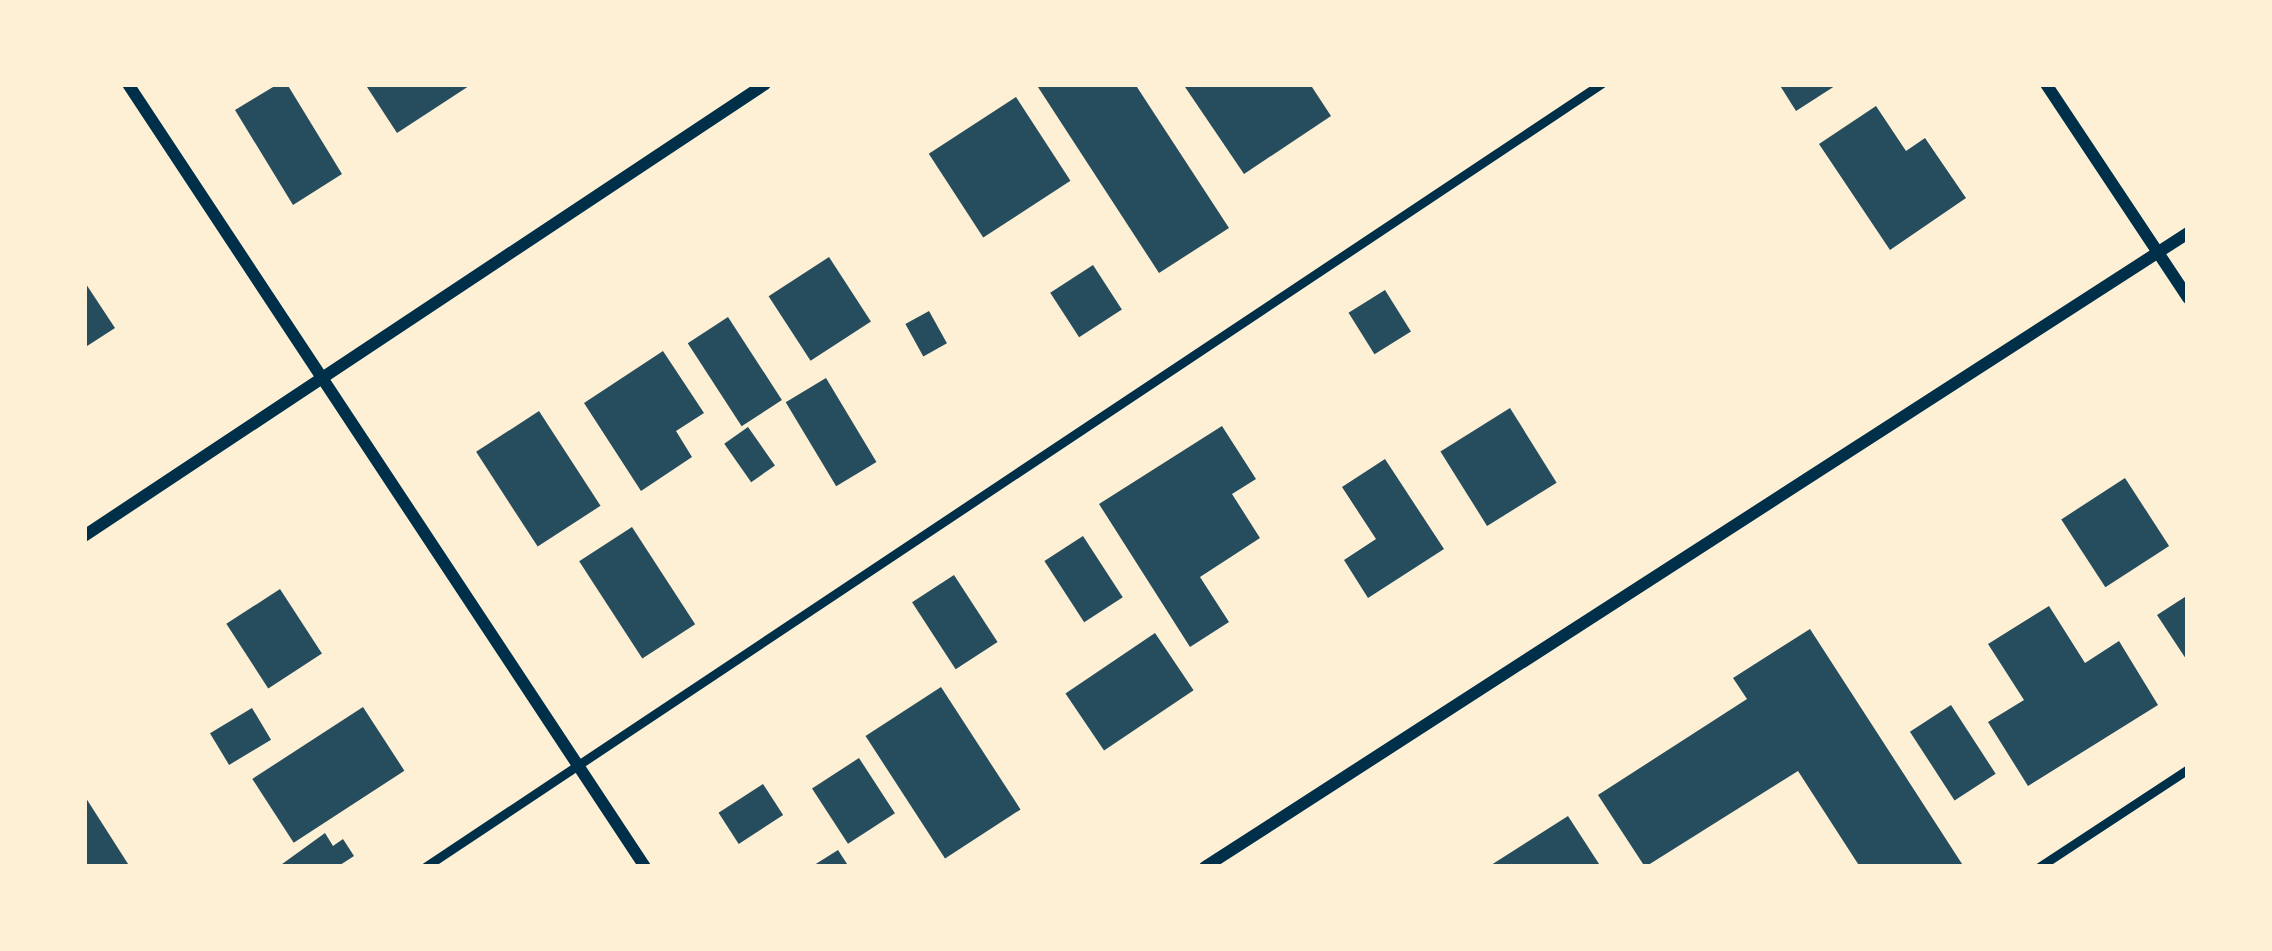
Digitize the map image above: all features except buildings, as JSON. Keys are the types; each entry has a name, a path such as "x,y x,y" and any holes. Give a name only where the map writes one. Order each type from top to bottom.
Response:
{"street":[{"path":"128,84 645,867"},
{"path":"84,536 765,84"},
{"path":"2046,84 2188,298"},
{"path":"1205,867 2188,232"}],"lane":[{"path":"425,867 1601,84"},
{"path":"2039,867 2188,769"}]}
